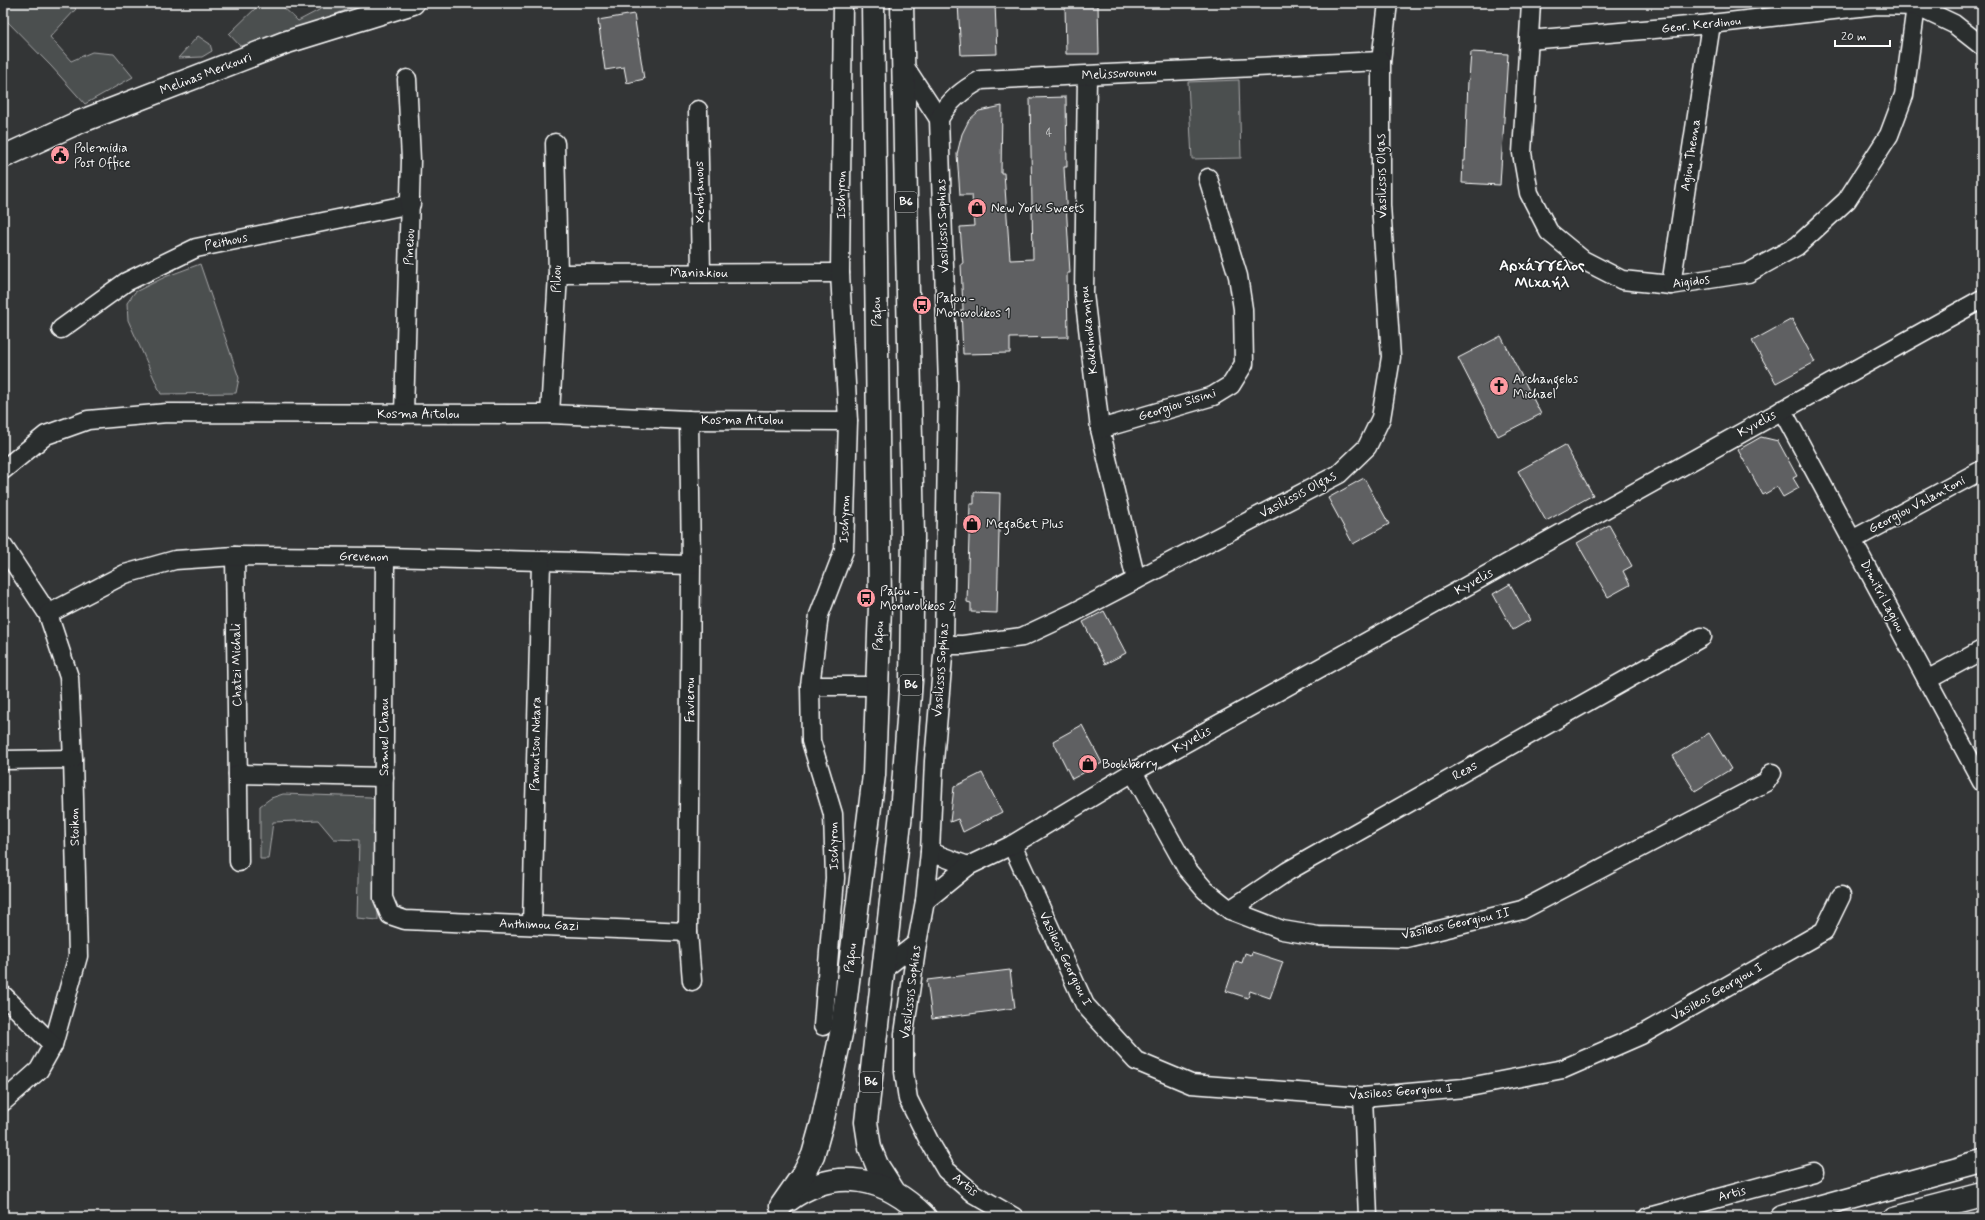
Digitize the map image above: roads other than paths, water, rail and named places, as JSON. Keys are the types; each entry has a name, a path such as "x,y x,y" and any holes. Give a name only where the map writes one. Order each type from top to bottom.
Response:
{"main road":[{"name":"Pafou","path":"776,1211 804,1174 813,1155 822,1123 842,1029 874,775 880,606 873,3"},
{"name":"B6","path":"893,1190 877,1165 870,1148 866,1122 885,968 902,806 911,680 913,536 902,3"},
{"name":"Melinas Merkouri","path":"3,157 77,123 284,43 405,4"},
{"path":"1782,1217 1982,1162"},
{"name":"B6","path":"776,1211 800,1192 823,1183 847,1180 871,1182 893,1190 911,1202 925,1217"},
{"path":"1894,1217 1982,1194"}],"street":[{"name":"Ischyron","path":"823,1026 835,878 834,814 812,741 810,686 819,614 844,550 848,421 840,273 842,3"},
{"name":"Vasilissis Olgas","path":"944,645 963,645 1022,636 1071,614 1339,474 1367,447 1381,418 1391,357 1381,205 1381,61 1388,3"},
{"name":"Aigidos","path":"1532,3 1522,153 1529,193 1549,232 1583,260 1622,280 1671,285 1748,273 1797,246 1848,200 1889,135 1904,95 1916,6"},
{"name":"Geor. Kerdinou","path":"1529,40 1711,24 1877,5 1916,6 1954,24 1982,46"},
{"name":"Agiou Theona","path":"1671,285 1711,24"},
{"name":"Melissovounou","path":"939,119 955,96 968,86 981,80 1381,61"},
{"path":"904,64 939,119"},
{"name":"Kokkinokampou","path":"1087,76 1084,294 1100,429 1136,580"},
{"name":"Pineiou","path":"404,414 412,160 407,79"},
{"name":"Xenofanous","path":"698,110 701,273"},
{"name":"Vasilissis Sophias","path":"929,1141 908,1099 904,1072 904,1034 925,901 930,852 934,761 944,645 948,384 939,119"},
{"name":"Piliou","path":"550,414 558,274 555,143"},
{"name":"Georgiou Sisini","path":"1100,429 1213,396 1231,385 1244,364 1243,309 1238,276 1208,178"},
{"name":"Peithous","path":"61,329 126,282 196,248 411,204"},
{"name":"Maniakiou","path":"558,274 840,273"},
{"name":"Kyvelis","path":"925,901 968,866 1012,845 1133,772 1982,299"},
{"name":"Dimitri Lagiou","path":"1782,410 1982,782"},
{"name":"Kosma Aitolou","path":"3,470 46,435 88,420 167,413 550,414 689,420 848,421"},
{"name":"Favierou","path":"689,420 691,565 688,932 692,981"},
{"name":"Georgiou Valantoni","path":"1852,540 1982,470"},
{"name":"Stoikon","path":"3,546 48,614 69,677 73,759 78,956 53,1045 39,1070 3,1102"},
{"name":"Grevenon","path":"48,614 125,574 175,560 235,556 385,557 691,565"},
{"name":"Chatzi Michali","path":"235,556 239,862"},
{"name":"Samuel Chaou","path":"385,557 383,898 390,915"},
{"name":"Panoutsou Notara","path":"532,925 541,562"},
{"name":"Reas","path":"1230,910 1288,871 1702,637"},
{"path":"1927,680 1982,650"},
{"path":"810,686 877,686"},
{"path":"3,760 73,759"},
{"name":"Vasileos Georgiou II","path":"1133,772 1187,869 1205,890 1230,910 1282,930 1318,936 1406,938 1522,910 1766,782 1772,773"},
{"path":"238,774 384,777"},
{"name":"Vasileos Georgiou I","path":"1012,845 1085,1004 1136,1061 1191,1084 1363,1097 1464,1088 1563,1069 1641,1035 1824,931 1841,896"},
{"path":"930,852 968,866"},
{"name":"Anthimou Gazi","path":"390,915 405,920 688,932"},
{"path":"885,968 917,944"},
{"path":"3,996 53,1045"},
{"path":"1363,1097 1368,1217"},
{"name":"Artis","path":"929,1141 946,1170 974,1194 1014,1217"},
{"name":"Artis","path":"1649,1217 1814,1172"}],"place":[{"name":"Polemidia Post Office","path":"60,155"},
{"name":"New York Sweets","path":"977,208"},
{"name":"Pafou - Monovolikos 1","path":"922,305"},
{"name":"Archangelos Michael","path":"1499,386"},
{"name":"MegaBet Plus","path":"972,524"},
{"name":"Pafou - Monovolikos 2","path":"866,598"},
{"name":"Bookberry","path":"1088,764"}],"district":[{"name":"Αρχάγγελος Μιχαήλ","path":"1542,274"}]}
